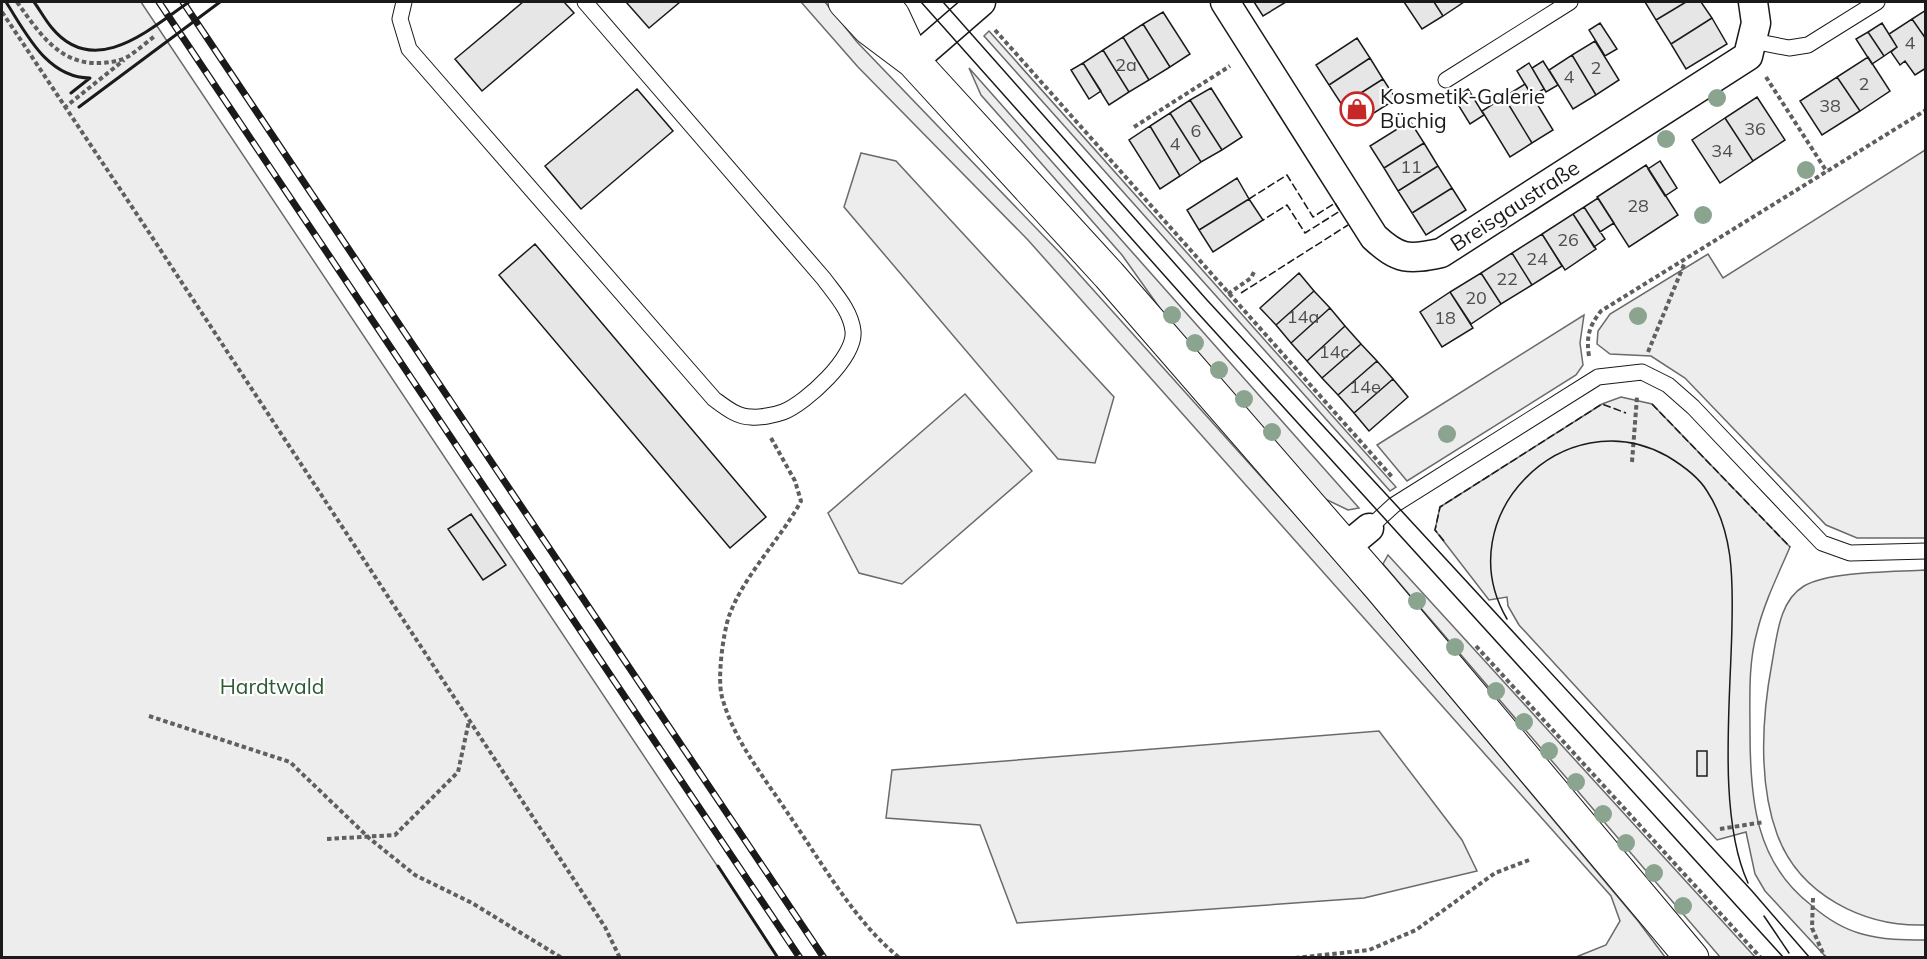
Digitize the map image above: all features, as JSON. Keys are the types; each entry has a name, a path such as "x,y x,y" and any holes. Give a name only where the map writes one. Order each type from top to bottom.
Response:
{"street":[{"path":"845,2 869,28 914,61 1108,275 1357,538 1692,957"},
{"path":"882,2 893,16 914,61"},
{"name":"Breisgaustraße","path":"1225,2 1374,237 1391,252 1413,260 1441,253 1751,48"},
{"path":"1751,48 1756,23 1753,2"},
{"path":"914,61 975,3"}],"lane":[{"path":"404,2 400,19 409,49 714,399 732,412 750,417 783,412 815,390 846,356 854,332 847,312 824,279 585,2"},
{"path":"1446,80 1570,2"},
{"path":"1751,48 1790,48 1808,45 1877,2"},
{"path":"1357,538 1409,496 1598,377 1642,372 1668,385 1692,406 1822,543 1850,553 1926,551"}],"path":[{"path":"17,2 43,38 55,49 75,60 108,63 128,57"},
{"path":"975,3 1228,294 1409,496"},
{"path":"2,12 470,721 604,927 620,957"},
{"path":"64,108 155,36"},
{"path":"1751,48 1755,61 1827,172"},
{"path":"1134,127 1256,50"},
{"path":"1598,377 1590,361 1587,341 1590,324 1601,311 1926,110"},
{"path":"1632,462 1636,403 1642,372 1685,261"},
{"path":"1228,294 1251,278 1254,272"},
{"path":"758,416 795,481 801,501 786,528 751,577 729,616 722,655 721,694 733,730 819,858 880,942 900,957"},
{"path":"1475,644 1761,957"},
{"path":"149,716 290,762 369,838 415,875 472,903 562,957"},
{"path":"327,839 395,835 458,772 470,721"},
{"path":"1720,829 1764,822"},
{"path":"1295,957 1369,950 1416,930 1495,873 1529,860"},
{"path":"1813,898 1812,928 1825,957"}],"green space":[{"name":"Hardtwald","path":"2,2 141,2 778,957 2,958"},
{"path":"801,2 825,2 857,42 1061,254 1335,559 1638,921 1665,957 1576,957 1606,945 1620,921 1611,896 1028,240 858,67"},
{"path":"989,31 1396,487 1390,491 984,36"},
{"path":"969,68 1359,508 1348,510 1321,497 1174,328 1122,255 981,95"},
{"path":"1925,150 1925,538 1857,538 1826,525 1685,378 1651,356 1610,354 1597,344 1598,331 1610,314 1708,254 1723,278"},
{"path":"861,153 896,161 1114,397 1095,463 1058,459 844,207"},
{"path":"1584,315 1580,343 1583,365 1576,375 1407,481 1377,445"},
{"path":"965,394 1032,471 902,584 859,573 828,513"},
{"path":"1621,397 1652,404 1790,547 1760,621 1752,656 1750,682 1752,781 1760,827 1767,849 1792,888 1835,923 1870,936 1925,940 1925,957 1826,957 1765,891 1755,874 1746,832 1717,840 1519,625 1508,606 1507,597 1489,600 1435,530 1440,507 1602,404"},
{"path":"1388,555 1755,957 1720,957 1383,564"},
{"path":"1925,570 1925,925 1879,920 1857,913 1817,890 1801,874 1787,856 1771,814 1764,771 1764,727 1780,620 1789,601 1796,593 1804,586 1829,577"},
{"path":"1379,731 1462,840 1477,871 1364,898 1017,923 980,825 886,818 892,770"}],"building":[{"path":"523,2 564,2 574,13 482,91 455,59"},
{"path":"626,2 680,2 649,28"},
{"path":"1254,2 1286,2 1263,16"},
{"path":"1404,2 1434,2 1443,16 1422,29"},
{"path":"1434,2 1464,2 1443,16"},
{"path":"1645,2 1686,2 1656,20"},
{"path":"1686,2 1701,2 1712,18 1671,44 1656,20"},
{"path":"1926,10 1926,39 1912,19"},
{"path":"1163,12 1190,54 1170,67 1143,24"},
{"path":"1712,18 1727,44 1686,69 1671,44"},
{"path":"1912,19 1926,39 1926,68 1915,75 1905,61 1900,65 1891,52 1897,47 1889,34"},
{"path":"1600,23 1617,49 1605,56 1589,30"},
{"path":"1882,23 1897,47 1884,56 1868,32"},
{"path":"1143,24 1170,67 1149,80 1123,37"},
{"path":"1868,32 1884,56 1872,64 1856,39"},
{"path":"1123,37 1149,80 1129,92 1103,50"},
{"path":"1357,38 1370,58 1329,85 1316,65"},
{"path":"1595,41 1619,80 1596,95 1572,55"},
{"path":"1103,50 1129,92 1109,105 1083,63"},
{"path":"1572,55 1596,95 1573,109 1549,70"},
{"path":"1868,57 1890,91 1860,111 1837,77"},
{"path":"1370,58 1383,79 1342,105 1329,85"},
{"path":"1543,61 1558,85 1546,92 1532,68"},
{"path":"1083,63 1101,91 1089,99 1071,70"},
{"path":"1529,63 1544,89 1532,96 1517,71"},
{"path":"1837,77 1860,111 1822,135 1800,101"},
{"path":"1383,79 1396,99 1355,125 1342,105"},
{"path":"1525,84 1553,130 1532,143 1504,97"},
{"path":"1211,88 1242,137 1222,150 1190,100"},
{"path":"637,89 673,131 581,209 545,166"},
{"path":"1468,89 1484,115 1470,124 1454,98"},
{"path":"1504,97 1532,143 1510,157 1482,111"},
{"path":"1757,97 1785,140 1753,161 1725,118"},
{"path":"1190,100 1222,150 1201,162 1170,113"},
{"path":"1170,113 1201,162 1180,176 1150,126"},
{"path":"1725,118 1753,161 1720,183 1692,140"},
{"path":"1410,121 1424,143 1384,168 1370,146"},
{"path":"1150,126 1180,176 1160,189 1129,140"},
{"path":"1424,143 1438,166 1398,191 1384,168"},
{"path":"1660,161 1677,188 1665,196 1648,169"},
{"path":"1646,165 1678,215 1629,247 1597,197"},
{"path":"1438,166 1452,188 1412,213 1398,191"},
{"path":"1237,178 1249,199 1199,230 1187,210"},
{"path":"1452,188 1466,210 1426,235 1412,213"},
{"path":"1598,198 1614,223 1600,232 1584,207"},
{"path":"1249,199 1263,220 1213,252 1199,230"},
{"path":"1584,207 1605,239 1594,247 1573,214"},
{"path":"1573,214 1596,249 1565,270 1542,234"},
{"path":"1542,234 1562,266 1532,285 1512,253"},
{"path":"535,244 766,517 730,548 499,275"},
{"path":"1512,253 1532,285 1501,304 1481,273"},
{"path":"1299,273 1314,291 1276,325 1260,308"},
{"path":"1481,273 1501,304 1471,324 1450,292"},
{"path":"1314,291 1330,308 1291,343 1276,325"},
{"path":"1450,292 1473,328 1442,347 1420,312"},
{"path":"1330,308 1345,326 1307,361 1291,343"},
{"path":"1345,326 1361,344 1322,378 1307,361"},
{"path":"1361,344 1377,361 1338,395 1322,378"},
{"path":"1377,361 1393,379 1354,413 1338,395"},
{"path":"1393,379 1408,397 1369,431 1354,413"},
{"path":"471,514 506,565 483,580 448,529"},
{"path":"1697,751 1707,751 1707,776 1697,776"}],"tram line":[{"path":"921,2 1196,311 1784,958"},
{"path":"943,2 1207,300 1752,891 1810,958"},
{"path":"1507,619 1492,580 1492,542 1504,508 1526,478 1555,456 1590,443 1628,442 1667,456 1699,480 1716,506 1730,555 1732,606 1728,720 1729,791 1738,856 1748,883"},
{"path":"1764,916 1789,953"}],"railway":[{"path":"159,2 800,958"},
{"path":"183,2 824,958"}],"fence":[{"path":"1249,199 1287,175 1313,217 1335,203 1340,211 1305,233 1287,205 1263,220"},
{"path":"1241,293 1348,225"},
{"path":"1444,541 1435,530 1440,507 1602,404 1626,413"},
{"path":"1652,404 1790,547"}],"wall":[{"path":"6,2 30,40 50,62 75,76 90,78 71,93"},
{"path":"34,2 52,28 69,43 86,50 104,49 122,44 158,24 189,2"},
{"path":"79,107 220,2"},
{"path":"718,866 778,958"}],"place":[{"name":"Kosmetik-Galerie Büchig","path":"1357,109"}]}
